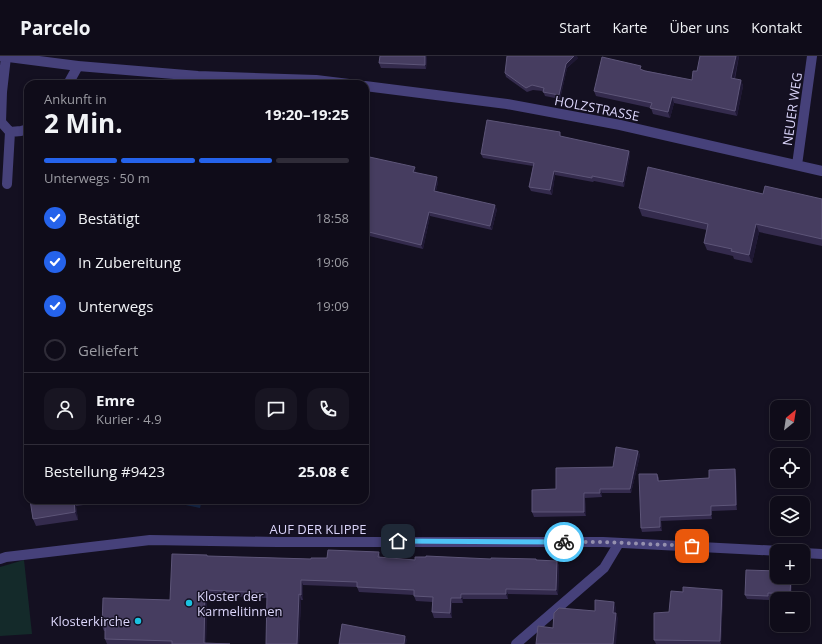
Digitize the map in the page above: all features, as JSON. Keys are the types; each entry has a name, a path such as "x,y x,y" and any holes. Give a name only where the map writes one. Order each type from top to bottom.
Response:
{"street":[{"name":"NEUER WEG","path":"797,165 812,56"},
{"path":"7,184 10,132 1,122 3,57 78,66 198,76 316,80"},
{"path":"70,80 78,66"},
{"name":"HOLZSTRASSE","path":"369,87 507,104 620,125 822,171"},
{"path":"10,132 21,132 24,130"},
{"name":"AUF DER KLIPPE","path":"0,560 150,540 619,543 770,551"},
{"path":"516,644 604,568 619,543"},
{"path":"810,553 822,554"}],"green space":[{"path":"24,560 32,634 0,636 0,567"}],"water":[{"path":"181,504 201,504 200,508"}],"building":[{"path":"380,56 425,56 425,65 379,63"},
{"path":"507,56 574,56 566,64 559,95 543,92 544,88 532,85 526,88 505,73"},
{"path":"700,56 736,56 731,78 741,80 735,111 672,97 668,112 650,108 652,103 594,91 602,57 641,66 640,69 645,71 692,80 693,71 697,71"},
{"path":"487,120 560,132 560,136 629,151 623,182 554,171 550,190 529,187 534,163 481,154"},
{"path":"369,157 415,167 413,172 437,177 434,191 495,205 490,226 429,212 421,245 369,232"},
{"path":"648,167 763,194 765,186 822,199 822,239 756,224 749,255 731,251 732,249 704,243 708,224 639,208"},
{"path":"616,447 638,451 630,489 600,489 600,493 584,493 584,512 532,512 532,490 556,489 556,468 613,467"},
{"path":"735,469 736,505 711,506 711,515 660,517 660,527 641,528 639,474 657,474 658,481 709,478 709,470"},
{"path":"31,504 74,504 75,512 33,519"},
{"path":"328,550 379,552 378,557 415,560 415,557 426,556 557,561 556,590 506,589 506,594 461,594 461,598 451,598 450,613 432,612 433,597 414,596 414,590 357,587 357,582 301,580 297,644 266,644 267,593 205,590 204,643 230,644 172,644 172,641 105,639 105,626 102,626 103,598 170,600 172,554 311,559 327,558"},
{"path":"746,570 770,571 770,584 791,584 790,592 770,592 768,593 768,596 745,595"},
{"path":"683,587 722,590 720,641 654,640 654,613 669,612 671,591 683,592"},
{"path":"595,600 614,602 613,613 616,613 613,644 536,644 538,626 553,628 554,613 559,608 595,611"},
{"path":"342,624 405,636 404,644 339,644"}],"way so far":[{"path":"564,542 603,542 692,546"}],"place":[{"name":"Kloster der Karmelitinnen","path":"189,603"},
{"name":"Klosterkirche","path":"138,621"}],"route":[{"path":"398,541 564,542"}]}
